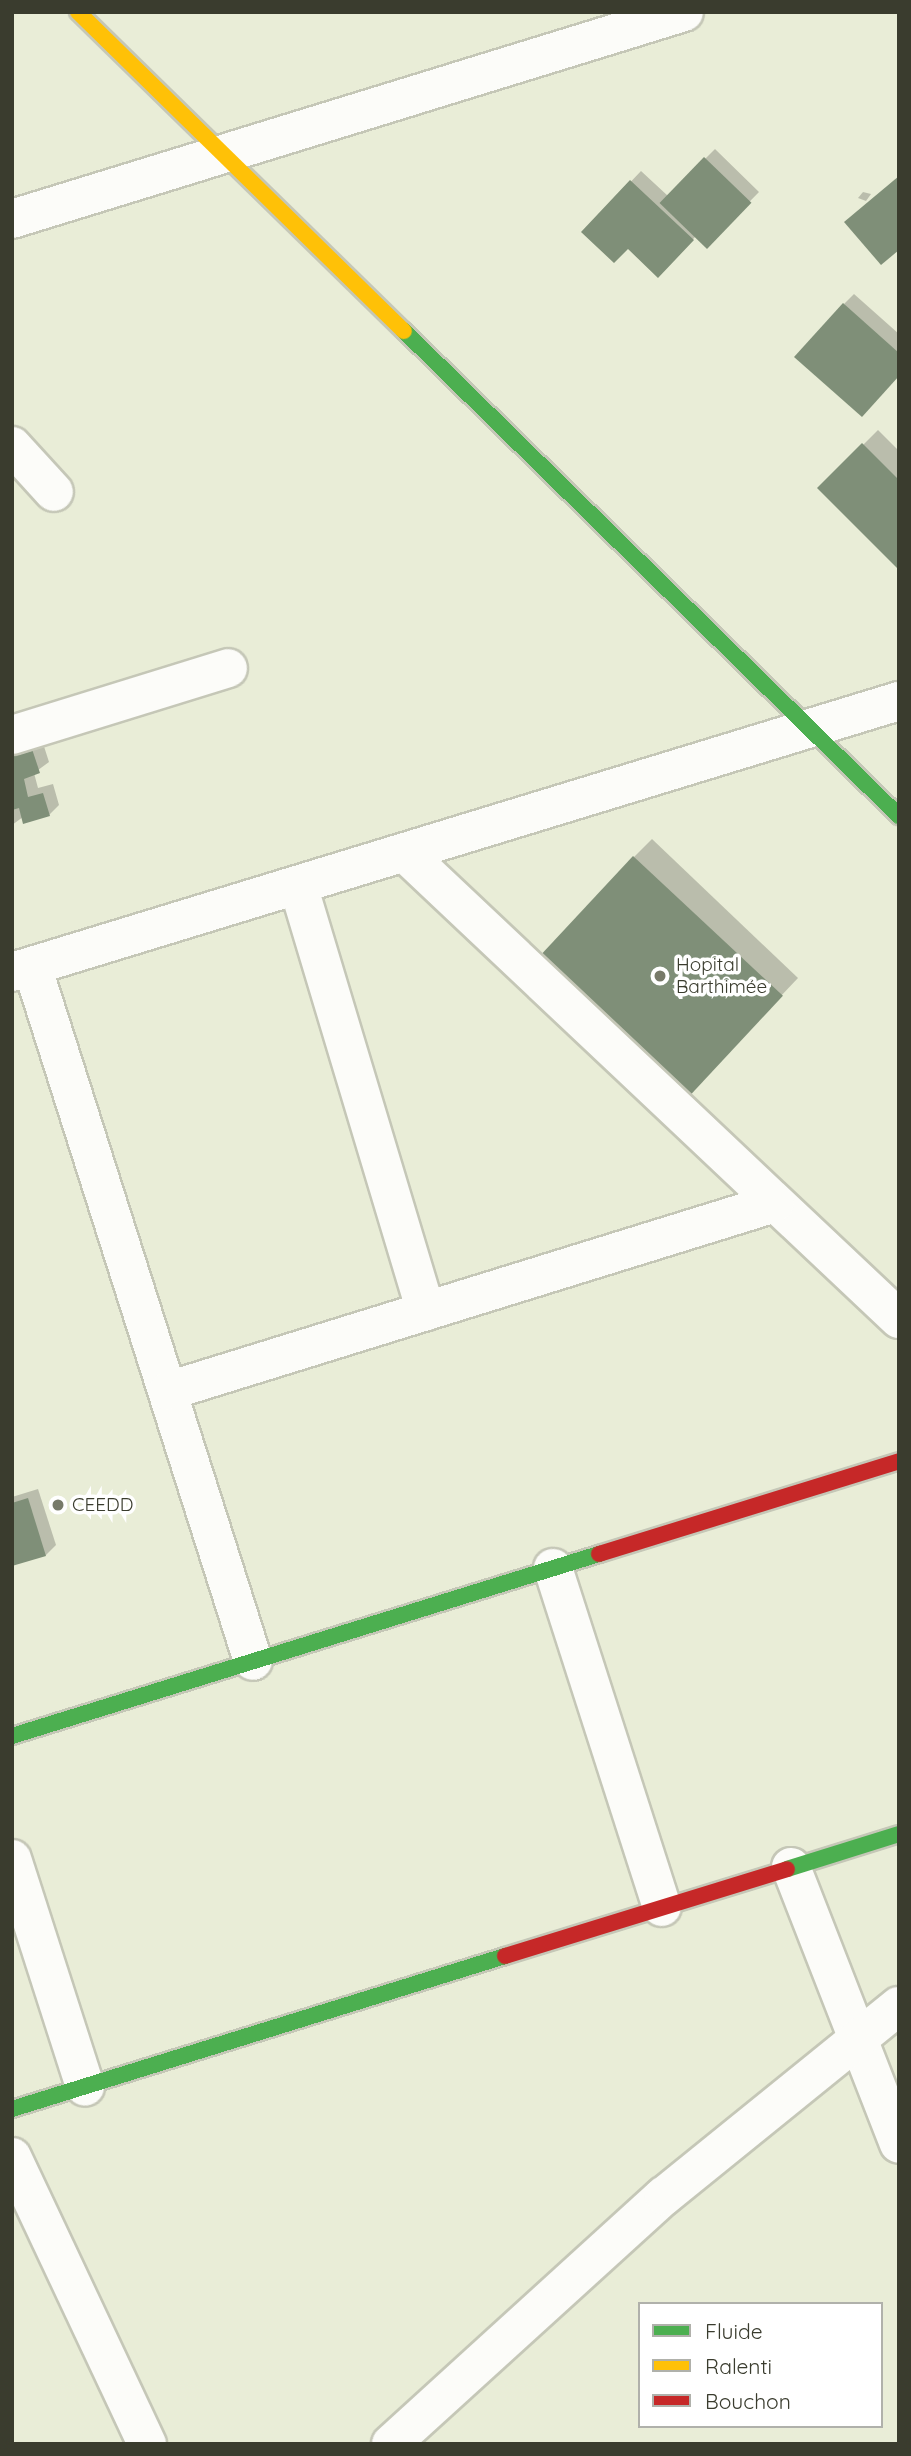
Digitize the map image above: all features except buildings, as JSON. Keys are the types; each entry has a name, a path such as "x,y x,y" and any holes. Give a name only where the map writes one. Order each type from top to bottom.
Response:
{"street":[{"path":"78,12 813,727 899,816"},
{"path":"12,219 684,12"},
{"path":"12,446 54,492"},
{"path":"12,735 228,668"},
{"path":"253,1661 167,1391 22,969 899,701"},
{"path":"405,853 899,1319"},
{"path":"298,885 426,1311"},
{"path":"167,1391 775,1203"},
{"path":"12,1736 899,1461"},
{"path":"553,1568 662,1907"},
{"path":"12,2109 899,1834"},
{"path":"12,1859 85,2087"},
{"path":"791,1867 899,2144"},
{"path":"391,2444 664,2196 899,2006"},
{"path":"12,2157 147,2444"}],"traffic: fast":[{"path":"404,331 899,816"},
{"path":"12,1736 599,1554"},
{"path":"787,1869 899,1834"},
{"path":"12,2109 505,1956"}],"traffic: slow":[{"path":"78,12 404,331"}],"traffic: jam":[{"path":"599,1554 899,1461"},
{"path":"505,1956 787,1869"}],"place":[{"name":"Hopital Barthimée","path":"660,976"},
{"name":"CEEDD","path":"58,1505"}]}
